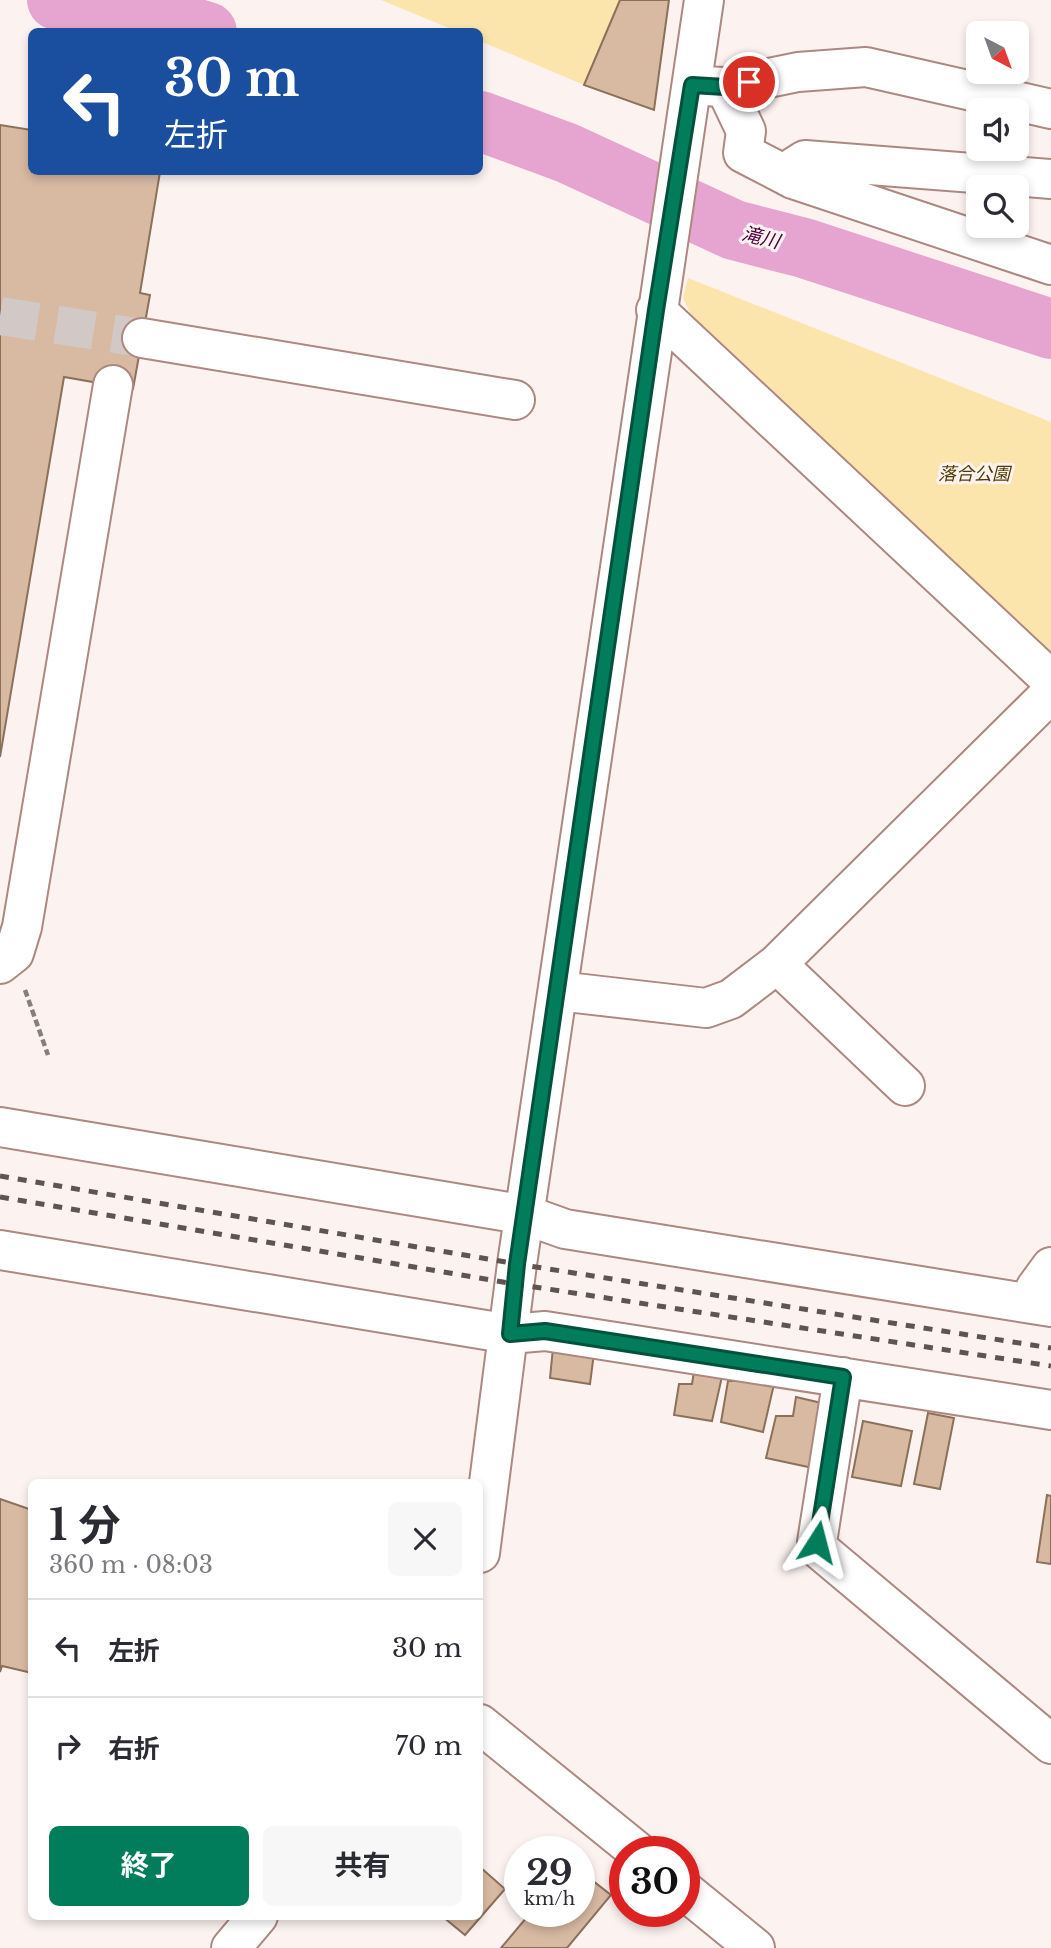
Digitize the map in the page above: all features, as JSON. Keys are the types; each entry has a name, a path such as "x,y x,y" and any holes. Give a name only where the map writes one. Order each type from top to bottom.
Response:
{"street":[{"path":"483,1531 656,310 681,162 708,86 704,0"},
{"path":"708,86 798,72 866,67 1051,109"},
{"path":"708,86 746,131 743,153 793,179 1051,265"},
{"path":"793,179 794,167 805,160 1051,179"},
{"path":"656,310 1051,680"},
{"path":"142,338 515,400"},
{"path":"3,963 14,953 22,928 113,385"},
{"path":"558,991 706,1008 731,999 777,964 1051,693"},
{"path":"777,964 905,1086"},
{"path":"0,1127 526,1215 565,1229 1042,1306"},
{"path":"0,1250 510,1334 545,1331 1051,1410"},
{"path":"1042,1306 1035,1289 1051,1267"},
{"path":"843,1377 817,1542 820,1550 1051,1744"},
{"path":"483,1726 618,1836"},
{"path":"700,1903 755,1948"},
{"path":"231,1948 255,1920"}],"path":[{"path":"3,963 23,983 48,1055"}],"green space":[{"path":"381,0 620,0 584,85 483,42 483,28 449,28"},
{"name":"落合公園","path":"688,278 1051,422 1051,652 690,313 683,298"}],"building":[{"path":"620,0 669,0 654,110 584,85"},
{"path":"0,125 28,129 28,175 160,175 140,293 150,295 133,389 64,377 0,757"},
{"path":"553,1348 594,1353 590,1384 550,1378"},
{"path":"695,1365 723,1372 712,1421 674,1415 679,1384 692,1384"},
{"path":"777,1371 763,1432 721,1422 728,1381 747,1381"},
{"path":"796,1397 826,1404 813,1468 766,1458 776,1416 793,1416"},
{"path":"928,1413 954,1418 940,1489 914,1484"},
{"path":"863,1421 912,1431 901,1486 852,1477"},
{"path":"1047,1495 1051,1496 1051,1564 1037,1562"},
{"path":"0,1499 28,1509 28,1672 2,1666 0,1672"},
{"path":"483,1870 504,1890 483,1914"},
{"path":"595,1882 609,1893 609,1897 595,1914"},
{"path":"447,1920 478,1920 465,1935"},
{"path":"519,1927 584,1927 567,1948 501,1948"}],"waterway":[{"name":"滝川","path":"57,0 159,17 194,28"},
{"name":"滝川","path":"483,122 567,153 734,230 804,248 1051,329"}],"tunnel":[{"path":"0,316 142,338"}],"railway":[{"path":"0,1176 517,1264 1051,1348"},
{"path":"0,1197 515,1284 1051,1366"}],"route":[{"path":"749,82 725,87 692,85 656,310 517,1264 510,1334 545,1331 843,1377 817,1542"}]}
